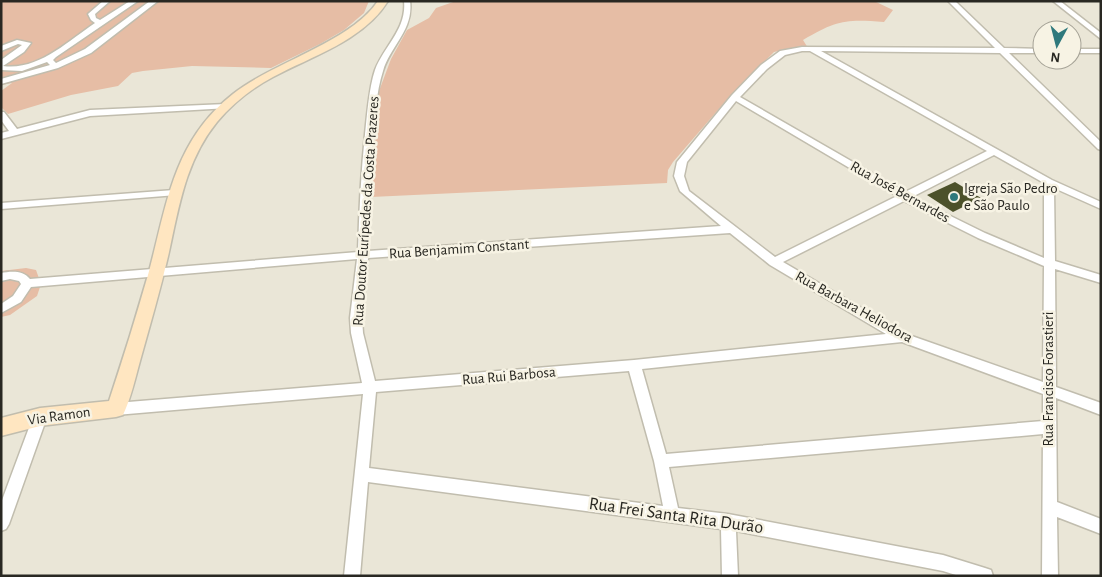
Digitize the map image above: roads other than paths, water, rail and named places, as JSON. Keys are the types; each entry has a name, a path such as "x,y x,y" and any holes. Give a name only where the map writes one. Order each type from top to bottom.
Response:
{"main road":[{"path":"353,30 368,16 374,1"},
{"path":"116,409 157,272 174,193 195,144 214,118 226,106 267,76 353,30 374,16 383,1"},
{"name":"Via Ramon","path":"1,426 40,417 116,409"}],"street":[{"path":"101,23 93,19 91,14 107,1"},
{"path":"1,66 18,69 42,62 135,1"},
{"path":"1,88 4,80 55,66 98,45 155,1"},
{"name":"Rua Doutor Eurípedes da Costa Prazeres","path":"352,576 370,388 357,332 356,318 363,255 364,197 374,92 379,70 404,27 408,10 407,1"},
{"path":"951,1 1101,147"},
{"path":"1056,1 1101,37"},
{"path":"1,49 17,42 27,43 1,66"},
{"path":"735,97 775,57 792,50 1032,51"},
{"path":"811,50 1049,182 1099,204"},
{"path":"1082,51 1101,51"},
{"path":"53,55 49,60 55,66"},
{"name":"Rua Barbara Heliodora","path":"735,97 682,162 679,176 683,189 774,262 902,337 1101,409"},
{"name":"Rua José Bernardes","path":"735,97 905,197 984,237 1048,263 1101,279"},
{"path":"2,136 102,112 226,106"},
{"path":"1,114 14,132"},
{"path":"774,262 995,151"},
{"name":"Rua Francisco Forastieri","path":"1049,182 1048,427 1050,576"},
{"path":"1,206 174,193"},
{"name":"Rua Benjamim Constant","path":"27,283 363,255 731,229"},
{"path":"1,277 10,275 22,277 27,283 24,293 14,303 1,309"},
{"name":"Rua Rui Barbosa","path":"116,409 634,365 902,337"},
{"path":"634,365 661,461 672,513"},
{"path":"1,524 40,417"},
{"path":"661,461 1048,427"},
{"name":"Rua Frei Santa Rita Durão","path":"362,474 672,513 728,522 943,563 985,576"},
{"path":"1049,506 1101,527"},
{"path":"728,522 730,576"}],"place":[{"name":"Igreja São Pedro e São Paulo","path":"954,197"}]}
